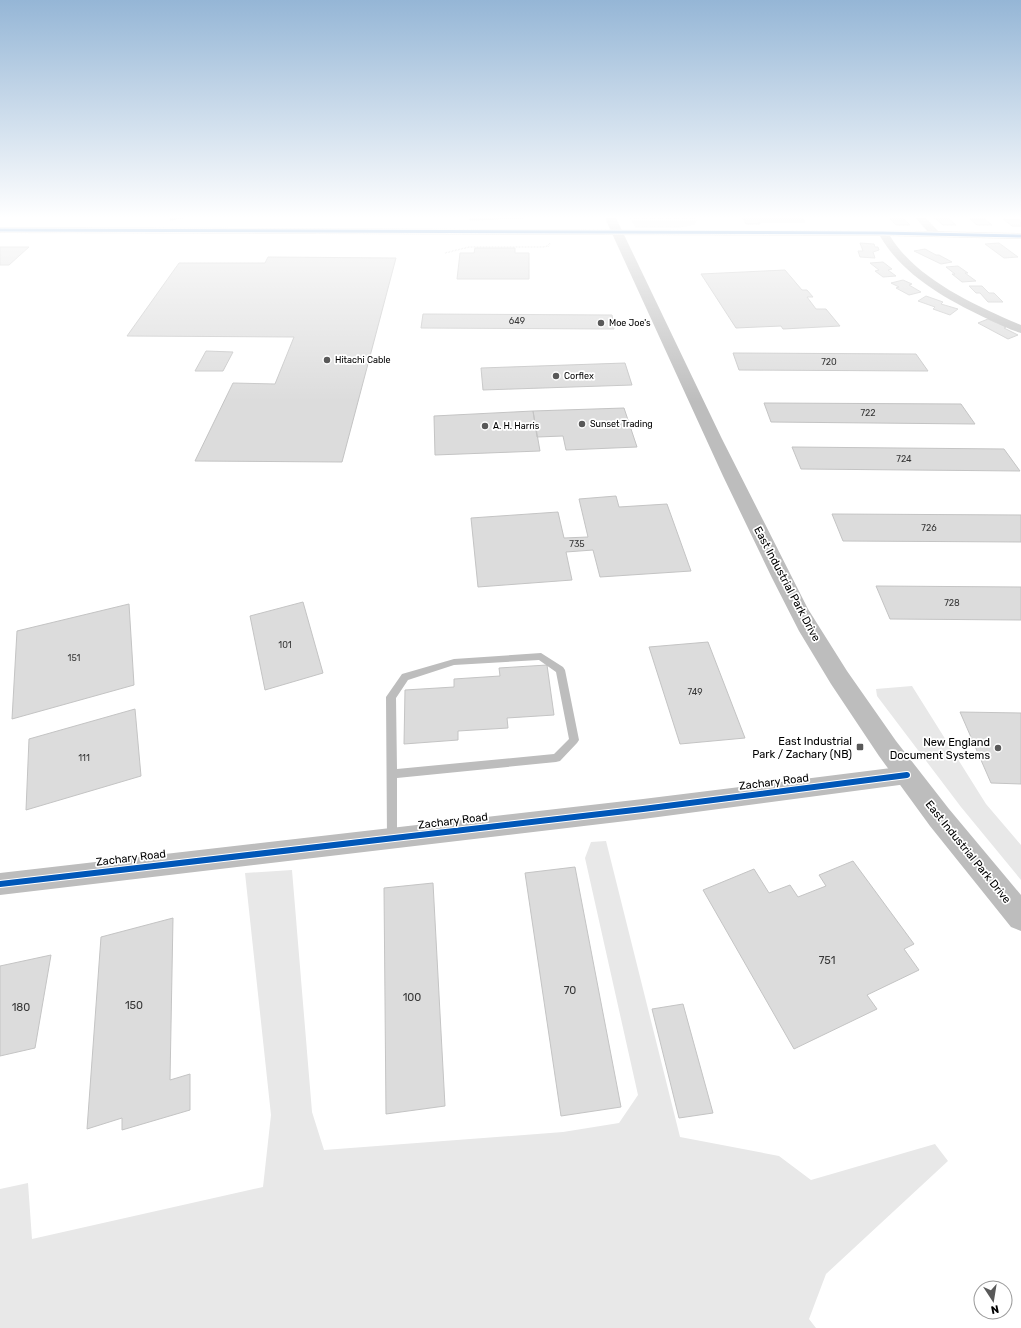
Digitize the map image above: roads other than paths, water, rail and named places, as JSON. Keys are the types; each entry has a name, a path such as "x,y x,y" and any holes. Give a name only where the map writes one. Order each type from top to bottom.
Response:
{"street":[{"name":"East Industrial Park Drive","path":"638,278 734,481 784,583 815,639 838,676 907,775 974,861 1021,918"},
{"path":"925,278 972,306 1021,329"},
{"name":"Zachary Road","path":"0,884 643,809 907,775"}],"lane":[{"path":"391,774 556,758 574,740 560,670 541,656 454,662 405,677 391,697 391,774 392,838"}],"place":[{"name":"Moe Joe's","path":"601,323"},
{"name":"Hitachi Cable","path":"327,360"},
{"name":"Corflex","path":"556,376"},
{"name":"Sunset Trading","path":"582,424"},
{"name":"A. H. Harris","path":"485,426"},
{"name":"East Industrial Park / Zachary (NB)","path":"860,747"},
{"name":"New England Document Systems","path":"998,748"}]}
